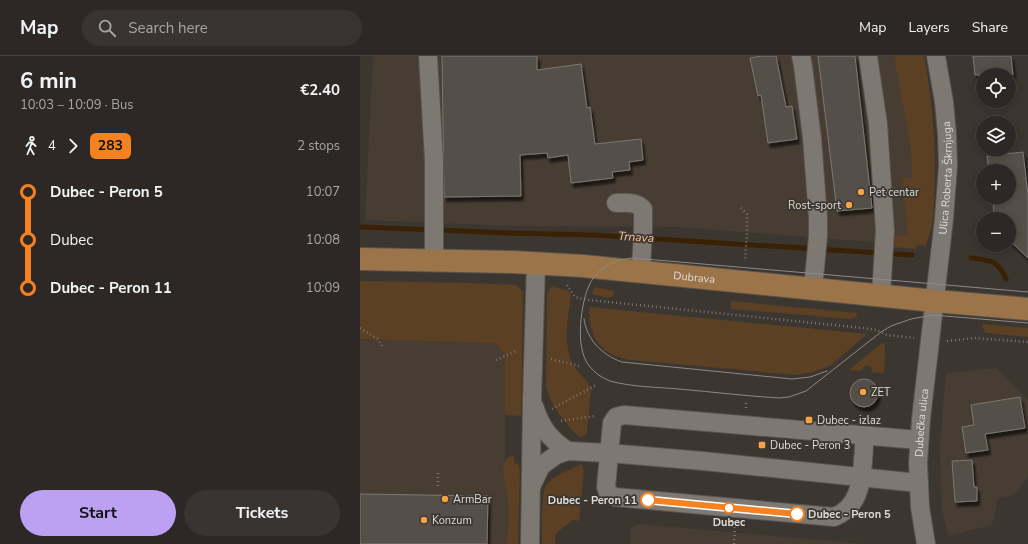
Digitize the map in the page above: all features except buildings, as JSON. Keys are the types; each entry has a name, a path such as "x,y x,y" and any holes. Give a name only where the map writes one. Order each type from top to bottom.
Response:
{"main road":[{"name":"Dubrava","path":"360,259 536,263 641,271 1028,309"}],"street":[{"path":"428,56 434,161 434,261"},
{"path":"801,56 812,138 818,217 818,236 813,289"},
{"path":"868,56 878,124 883,181 885,241 881,295"},
{"name":"Ulica Roberta Škrnjuga","path":"935,301 946,204 948,166 944,102 936,56"},
{"path":"616,203 633,203 639,205 643,209 643,247 641,271"},
{"path":"530,544 536,263"},
{"name":"Dubečka ulica","path":"926,544 918,483 919,440 935,301"},
{"path":"532,400 539,421 548,435 557,445 568,451"},
{"path":"863,435 862,477 857,496 842,514 834,517 615,497 608,493 606,487 612,423 616,417 624,415 863,435 919,440"},
{"path":"530,488 541,466 556,455 568,451 609,453 918,483"}],"path":[{"path":"741,208 747,214 747,233 744,261"},
{"path":"567,282 567,286 575,297 589,300 863,328 877,330 887,335 909,337"},
{"path":"360,328 378,339 382,346"},
{"path":"948,341 975,338 1028,342"},
{"path":"496,360 518,351"},
{"path":"551,359 579,366"},
{"path":"552,409 596,385"},
{"path":"561,420 594,416"},
{"path":"438,471 438,486"},
{"path":"734,544 735,525"}],"shaded area":[{"path":"373,56 906,56 916,151 911,245 678,227 513,226 365,220"},
{"path":"894,56 924,56 930,92 935,147 933,219 931,230 925,246 917,245 916,249 892,247 893,237 908,235 902,178 912,178 911,149"},
{"path":"360,281 516,285 523,292 521,416 505,415 505,358 500,349 493,343 360,339"},
{"path":"552,286 569,291 571,295 567,322 568,349 574,366 591,389 587,430 586,434 582,437 578,436 559,413 551,401 546,387 547,295"},
{"path":"594,287 614,291 613,296 609,298 592,294"},
{"path":"731,301 857,313 856,317 850,319 731,309"},
{"path":"589,307 867,334 830,366 796,375 631,360 620,358 611,354 598,343 591,328"},
{"path":"982,324 1028,328 1028,337 987,333 984,331"},
{"path":"360,339 493,343 503,352 505,358 504,479 508,500 507,544 360,544"},
{"path":"882,343 885,345 884,373 872,372 871,367 868,366 864,367 861,371 849,370"},
{"path":"997,368 1028,400 1028,477 1015,495 998,498 992,525 948,536 941,506 940,444 946,373"},
{"path":"514,456 514,463 518,464 520,469 518,544 507,544 508,497 503,467 508,457"},
{"path":"581,464 584,470 579,521 573,520 556,533 555,544 542,544 543,504 546,485 549,481"},
{"path":"637,524 866,544 630,544 631,528"}],"waterway":[{"name":"Trnava","path":"360,227 594,235 912,255"},
{"name":"Trnava","path":"971,258 983,259 992,262 1000,268 1006,279"}],"tram line":[{"path":"1028,292 633,258 624,259 608,265 596,274 585,297 580,333 583,352 590,367 596,373 610,381 635,386 779,398 789,397 806,391 881,332 891,326 911,319 933,315 1028,323"},
{"path":"584,319 588,334 597,346 608,355 622,362 792,379 810,377 827,371"}],"bus line":[{"name":"283","path":"648,500 797,514"}],"place":[{"name":"Pet centar","path":"861,192"},
{"name":"Rost-sport","path":"849,205"},
{"name":"ZET","path":"863,392"},
{"name":"Dubec - izlaz","path":"809,420"},
{"name":"Dubec - Peron 3","path":"762,445"},
{"name":"ArmBar","path":"445,499"},
{"name":"Dubec - Peron 11","path":"648,500"},
{"name":"Dubec","path":"729,508"},
{"name":"Dubec - Peron 5","path":"797,514"},
{"name":"Konzum","path":"424,520"}]}
